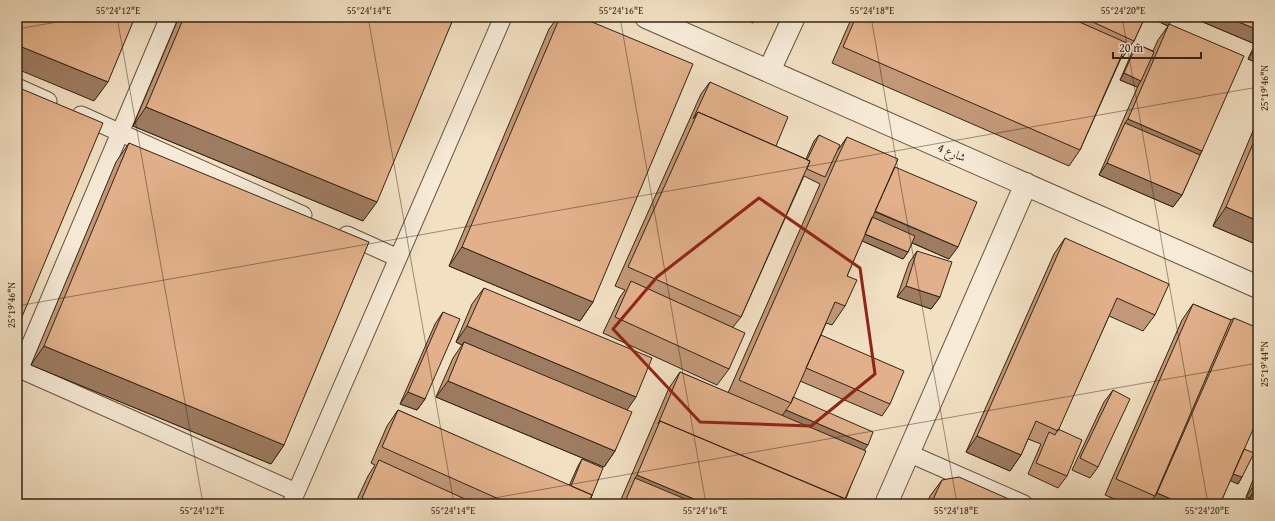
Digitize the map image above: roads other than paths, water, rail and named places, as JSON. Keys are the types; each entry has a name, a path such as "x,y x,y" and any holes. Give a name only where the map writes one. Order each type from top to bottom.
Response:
{"street":[{"name":"شارع 4","path":"646,17 1258,287"},
{"path":"769,71 794,17"},
{"path":"886,504 1026,184"}],"lane":[{"path":"169,17 18,368 294,498 503,17"},
{"path":"17,87 398,258"},
{"path":"908,453 1024,504"}]}
